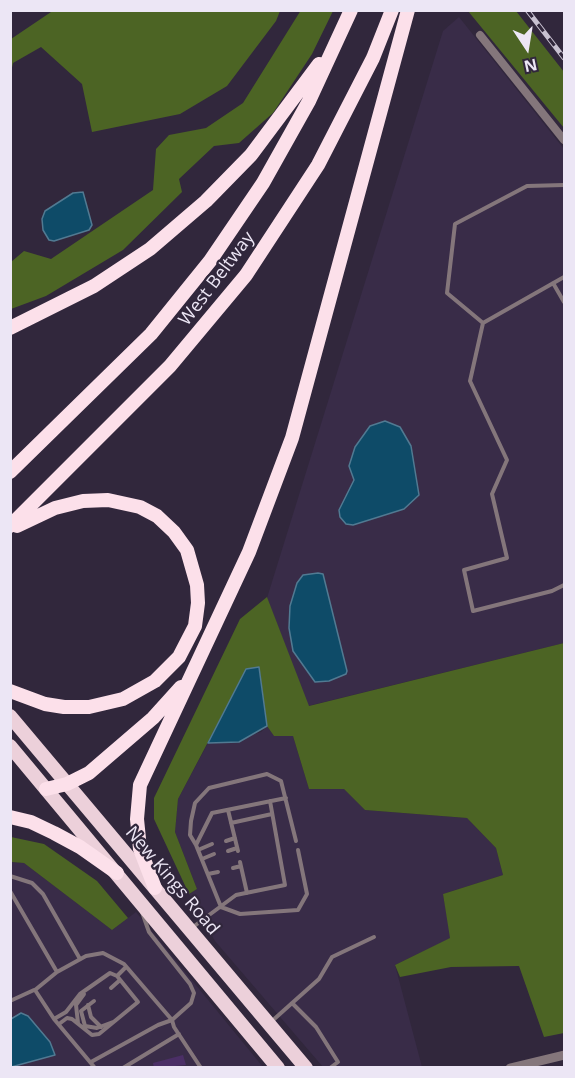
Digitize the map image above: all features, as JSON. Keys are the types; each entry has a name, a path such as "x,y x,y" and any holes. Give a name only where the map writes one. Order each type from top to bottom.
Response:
{"highway":[{"name":"West Beltway","path":"10,472 151,334 210,261 263,183 309,101 351,10"},
{"name":"West Beltway","path":"10,528 170,366 246,275 318,165 373,58 392,10"},
{"path":"155,888 140,849 136,801 148,766 249,552 292,438 408,10"},
{"path":"10,328 94,286 150,249 206,201 258,146 341,33"},
{"path":"10,528 55,508 83,501 108,500 141,507 166,524 187,550 197,585 198,603 195,626 179,657 155,681 123,699 89,707 64,707 45,704 10,691"},
{"path":"46,789 67,784 89,773 153,718 190,676"},
{"name":"New Kings Road","path":"10,716 306,1068"},
{"name":"New Kings Road","path":"10,747 278,1068"},
{"path":"10,818 31,822 54,833 80,847 117,873"}],"street":[{"path":"480,35 564,140"},
{"path":"510,1068 564,1055"}],"lane":[{"path":"483,323 447,293 455,224 527,186 564,185"},
{"path":"564,277 483,323 470,381 507,460 492,494 507,558 464,570 473,611 552,591 564,585"},
{"path":"553,283 564,302"},
{"path":"296,841 281,781 267,774 209,788 195,803 190,835 221,907 240,914 298,910 307,894 305,875 298,850"},
{"path":"197,847 212,813 286,798"},
{"path":"172,940 236,895 285,885 270,801"},
{"path":"228,810 237,850 228,850"},
{"path":"231,823 272,814"},
{"path":"226,841 235,838"},
{"path":"197,847 212,844"},
{"path":"202,859 214,854"},
{"path":"233,868 240,864 247,893"},
{"path":"208,874 218,872"},
{"path":"10,876 32,883 43,894 80,959"},
{"path":"10,891 57,972"},
{"path":"91,1062 158,1025 172,1020 191,1003 194,993 190,984 149,932 141,903"},
{"path":"269,1023 319,979 332,957 374,937"},
{"path":"10,1001 35,990 57,972 80,959 104,953 126,967 172,1020 201,1068"},
{"path":"111,988 126,967"},
{"path":"54,1019 66,1012 72,1000 84,994 110,973 118,978 138,1002 107,1030 92,1035 67,1018 59,1024"},
{"path":"35,990 54,1019 95,1068"},
{"path":"78,1024 76,1005 84,994"},
{"path":"94,1001 81,1011 85,1026 101,1027 119,1020"},
{"path":"292,1003 316,1027 343,1068"},
{"path":"88,1005 91,1017 101,1027"},
{"path":"123,1068 179,1034"},
{"path":"330,1068 338,1062"}],"shaded area":[{"path":"459,17 564,149 564,643 308,706 267,598 443,31"},
{"path":"267,726 274,736 293,736 309,789 344,789 365,810 467,818 496,848 503,875 443,894 451,938 395,965 422,1067 323,1067 215,941 189,894 197,889 175,832 178,799 208,743 225,743 261,732"},
{"path":"10,862 24,863 112,930 136,912 263,1067 11,1067"}],"green space":[{"path":"54,10 280,11 276,21 227,86 180,114 92,132 82,84 41,47 13,63 11,72 11,39"},
{"path":"301,10 333,11 312,54 273,113 239,143 214,146 179,179 182,192 123,250 46,296 11,309 11,262 24,251 51,259 153,190 156,149 169,135 206,128 243,103"},
{"path":"468,11 516,11 564,72 564,128"},
{"path":"267,597 309,706 564,643 564,1033 544,1037 519,966 451,967 400,977 395,965 450,938 443,894 503,875 496,848 467,818 365,810 344,789 309,789 293,736 274,736 267,726 259,667 246,670 178,799 175,832 197,889 189,894 154,819 154,798 240,619"},
{"path":"11,837 44,844 97,881 128,918 112,930 24,863 11,862"}],"water":[{"path":"83,192 92,225 89,230 54,241 49,240 43,230 42,219 45,211 73,193"},
{"path":"385,421 400,427 411,446 419,495 404,509 353,525 346,524 340,517 339,510 354,480 349,466 355,447 370,426"},
{"path":"323,574 347,671 346,674 329,681 315,682 293,651 289,628 290,606 297,583 303,575"},
{"path":"259,667 267,726 239,742 208,743 246,669"},
{"path":"21,1013 28,1016 50,1042 55,1055 11,1067 11,1019"}],"building":[{"path":"183,1055 186,1065 154,1068 153,1063"}],"railway":[{"path":"527,10 564,58"}]}
